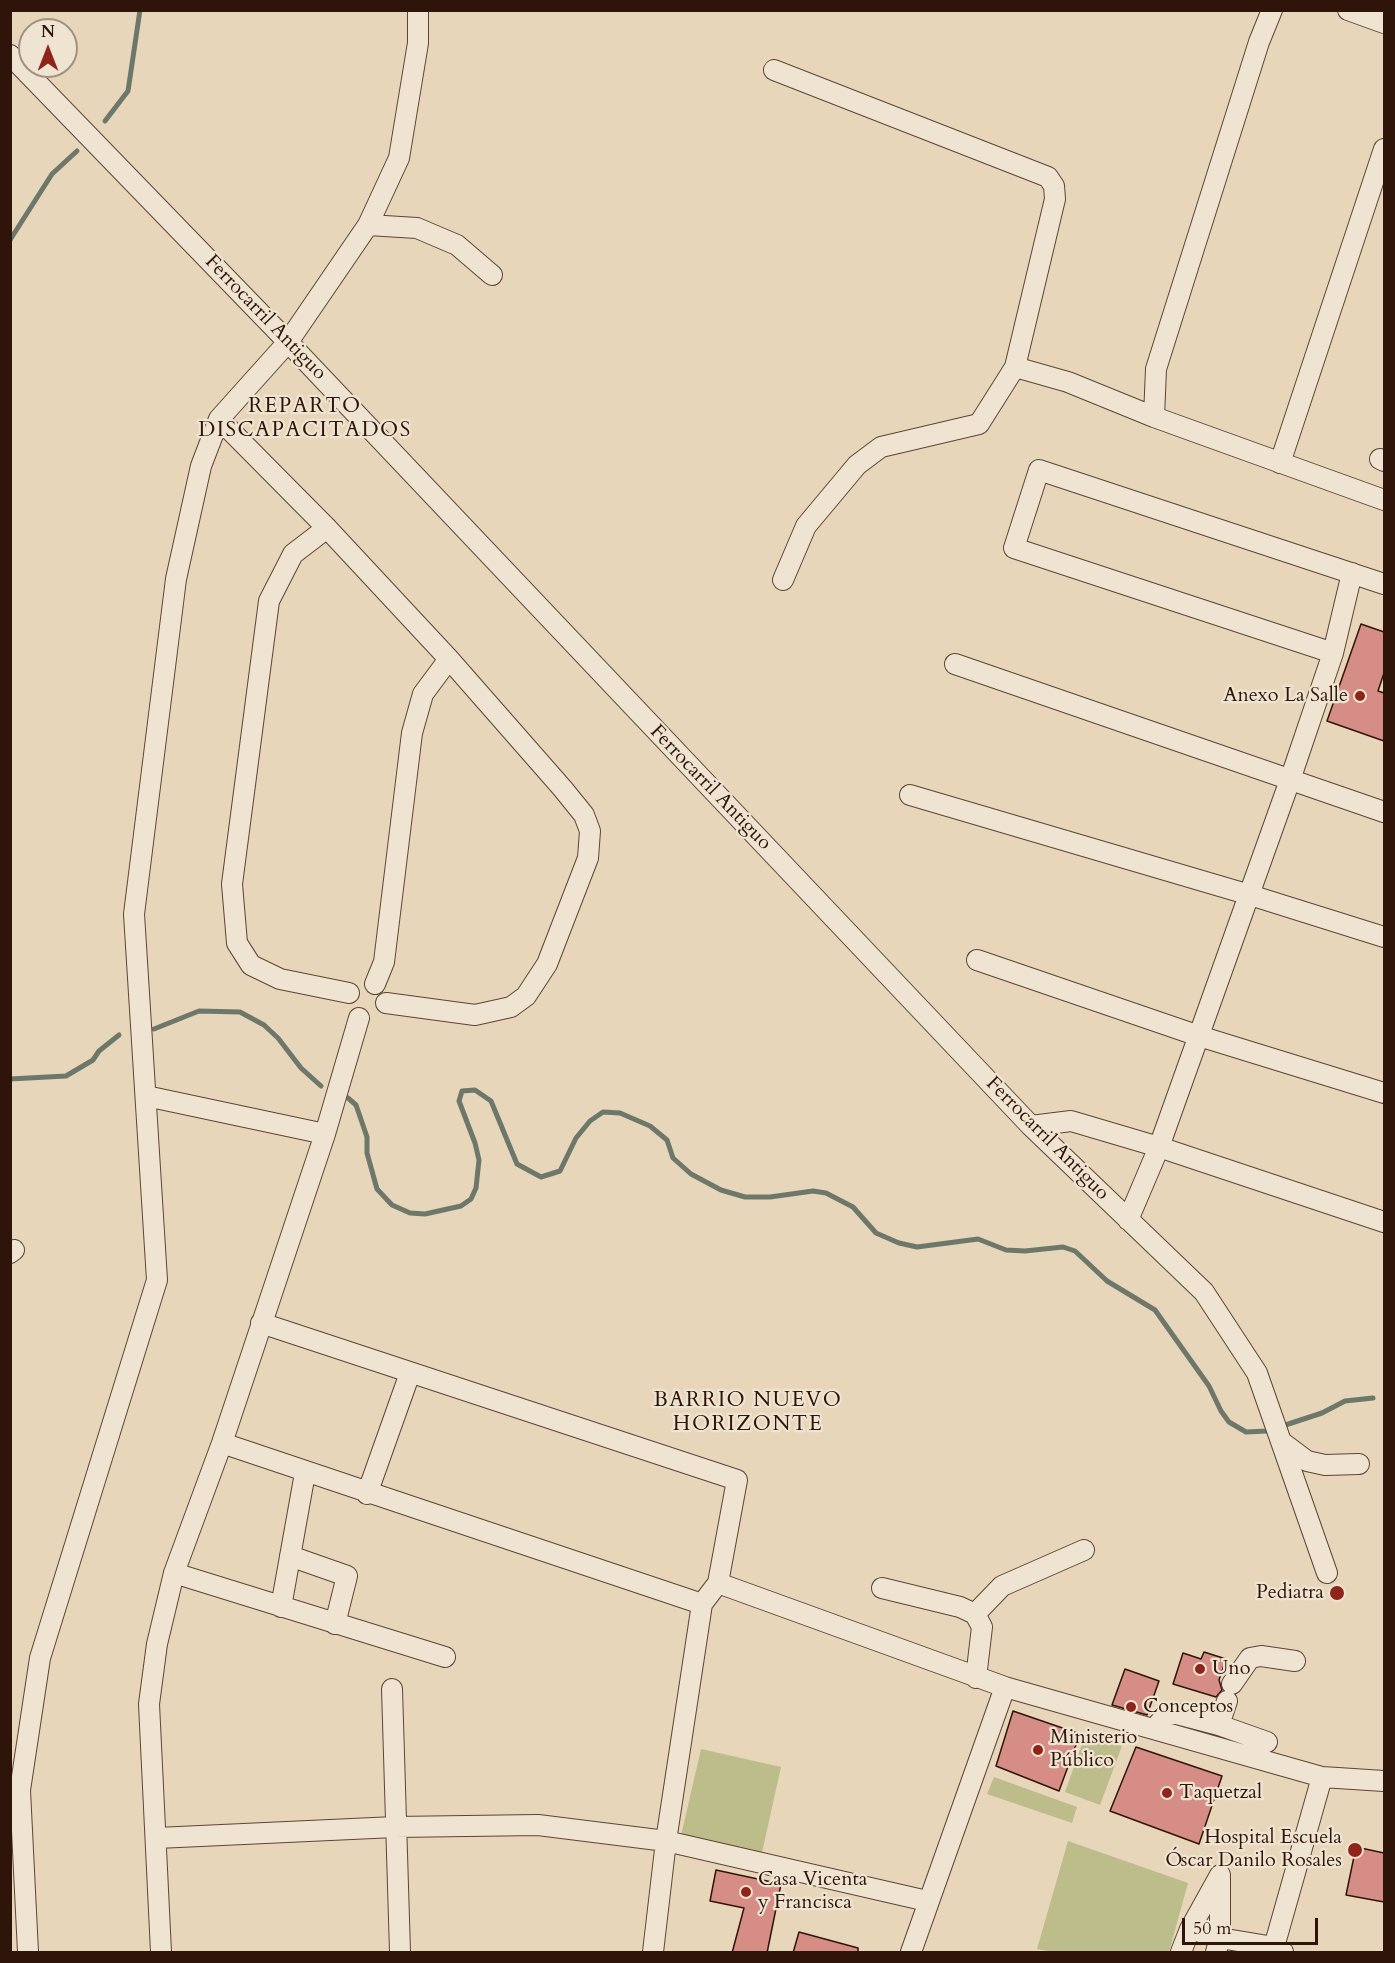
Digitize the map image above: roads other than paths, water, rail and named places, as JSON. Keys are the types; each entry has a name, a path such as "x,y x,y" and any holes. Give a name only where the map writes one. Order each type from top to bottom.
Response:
{"street":[{"path":"28,1953 17,1855 20,1790 40,1658 157,1280 134,914 176,579 201,466 219,419 288,342 368,225 399,158 417,43 418,10"},
{"path":"1154,417 1156,369 1259,42 1272,10"},
{"path":"1348,10 1384,23"},
{"name":"Ferrocarril Antiguo","path":"10,55 288,342 1031,1126 1204,1292 1257,1373 1327,1573"},
{"path":"774,70 1048,177 1054,186 1055,199 1015,367 979,424 881,447 857,465 806,526 783,580"},
{"path":"1280,463 1384,149"},
{"path":"368,225 417,228 457,245 492,275"},
{"path":"1015,367 1068,382 1154,417 1384,500"},
{"path":"219,419 327,528 449,659 584,815 590,831 588,858 547,964 526,996 511,1007 475,1015 386,1003"},
{"path":"1333,653 1014,548 1039,470 1384,584"},
{"path":"327,528 293,554 269,601 232,884 237,943 251,965 280,979 349,993"},
{"path":"1128,1220 1160,1147 1290,780 1333,653 1352,573"},
{"path":"375,984 384,962 412,733 423,694 449,659"},
{"path":"955,664 1384,812"},
{"path":"910,795 1250,894 1384,937"},
{"path":"976,960 1199,1036 1384,1093"},
{"path":"365,982 375,984 383,991 386,1003 381,1013 371,1019 359,1018 351,1012 348,1003 349,993 356,986 365,982"},
{"path":"161,1953 158,1838 149,1704 157,1644 174,1573 222,1443 325,1134 359,1018"},
{"path":"146,1096 325,1134"},
{"path":"1031,1126 1071,1121 1160,1147 1384,1222"},
{"path":"261,1323 737,1480 718,1583 702,1604 666,1840 652,1953"},
{"path":"367,1494 410,1373"},
{"path":"222,1443 367,1494 702,1604"},
{"path":"1283,1443 1307,1461 1325,1466 1359,1464"},
{"path":"281,1607 305,1473"},
{"path":"975,1614 1002,1586 1084,1550"},
{"path":"290,1556 347,1576 335,1624"},
{"path":"174,1573 444,1657"},
{"path":"718,1583 1005,1687 1322,1777 1384,1781"},
{"path":"882,1588 960,1607 975,1614 982,1627 976,1678"},
{"path":"1219,1725 1229,1693 1250,1658 1261,1656 1295,1661"},
{"path":"910,1953 1005,1687"},
{"path":"392,1689 400,1953"},
{"path":"1154,1729 1167,1714 1219,1725 1267,1742"},
{"path":"1190,1929 1218,1945 1278,1950 1322,1777"},
{"path":"158,1838 395,1827 538,1825 666,1840 927,1901"},
{"path":"1181,1953 1190,1929 1220,1875 1218,1945"}],"waterway":[{"path":"105,121 128,91 140,10"},
{"path":"10,240 52,174 77,151"},
{"path":"154,1029 199,1011 240,1012 264,1025 278,1038 301,1068 321,1086"},
{"path":"10,1079 66,1076 93,1060 99,1051 119,1035"},
{"path":"348,1098 356,1105 367,1137 367,1153 377,1189 392,1205 410,1213 425,1214 461,1206 471,1199 476,1188 479,1160 459,1101 462,1091 475,1090 491,1101 517,1164 541,1177 560,1171 576,1138 590,1121 603,1112 620,1113 650,1126 667,1140 673,1158 691,1174 721,1190 745,1197 770,1197 813,1191 826,1193 853,1207 876,1233 899,1243 917,1247 978,1239 1006,1250 1025,1251 1063,1247 1075,1251 1107,1281 1155,1310 1209,1386 1229,1422 1246,1432 1267,1431 1322,1413 1345,1401 1373,1398"}],"place":[{"name":"Anexo La Salle","path":"1360,696"},
{"name":"Pediatra","path":"1337,1593"},
{"name":"Uno","path":"1200,1669"},
{"name":"Conceptos","path":"1131,1707"},
{"name":"Ministerio Público","path":"1038,1750"},
{"name":"Taquetzal","path":"1167,1793"},
{"name":"Hospital Escuela Óscar Danilo Rosales","path":"1355,1850"},
{"name":"Casa Vicenta y Francisca","path":"746,1892"}],"district":[{"name":"REPARTO DISCAPACITADOS","path":"305,419"},
{"name":"BARRIO NUEVO HORIZONTE","path":"748,1413"}]}
